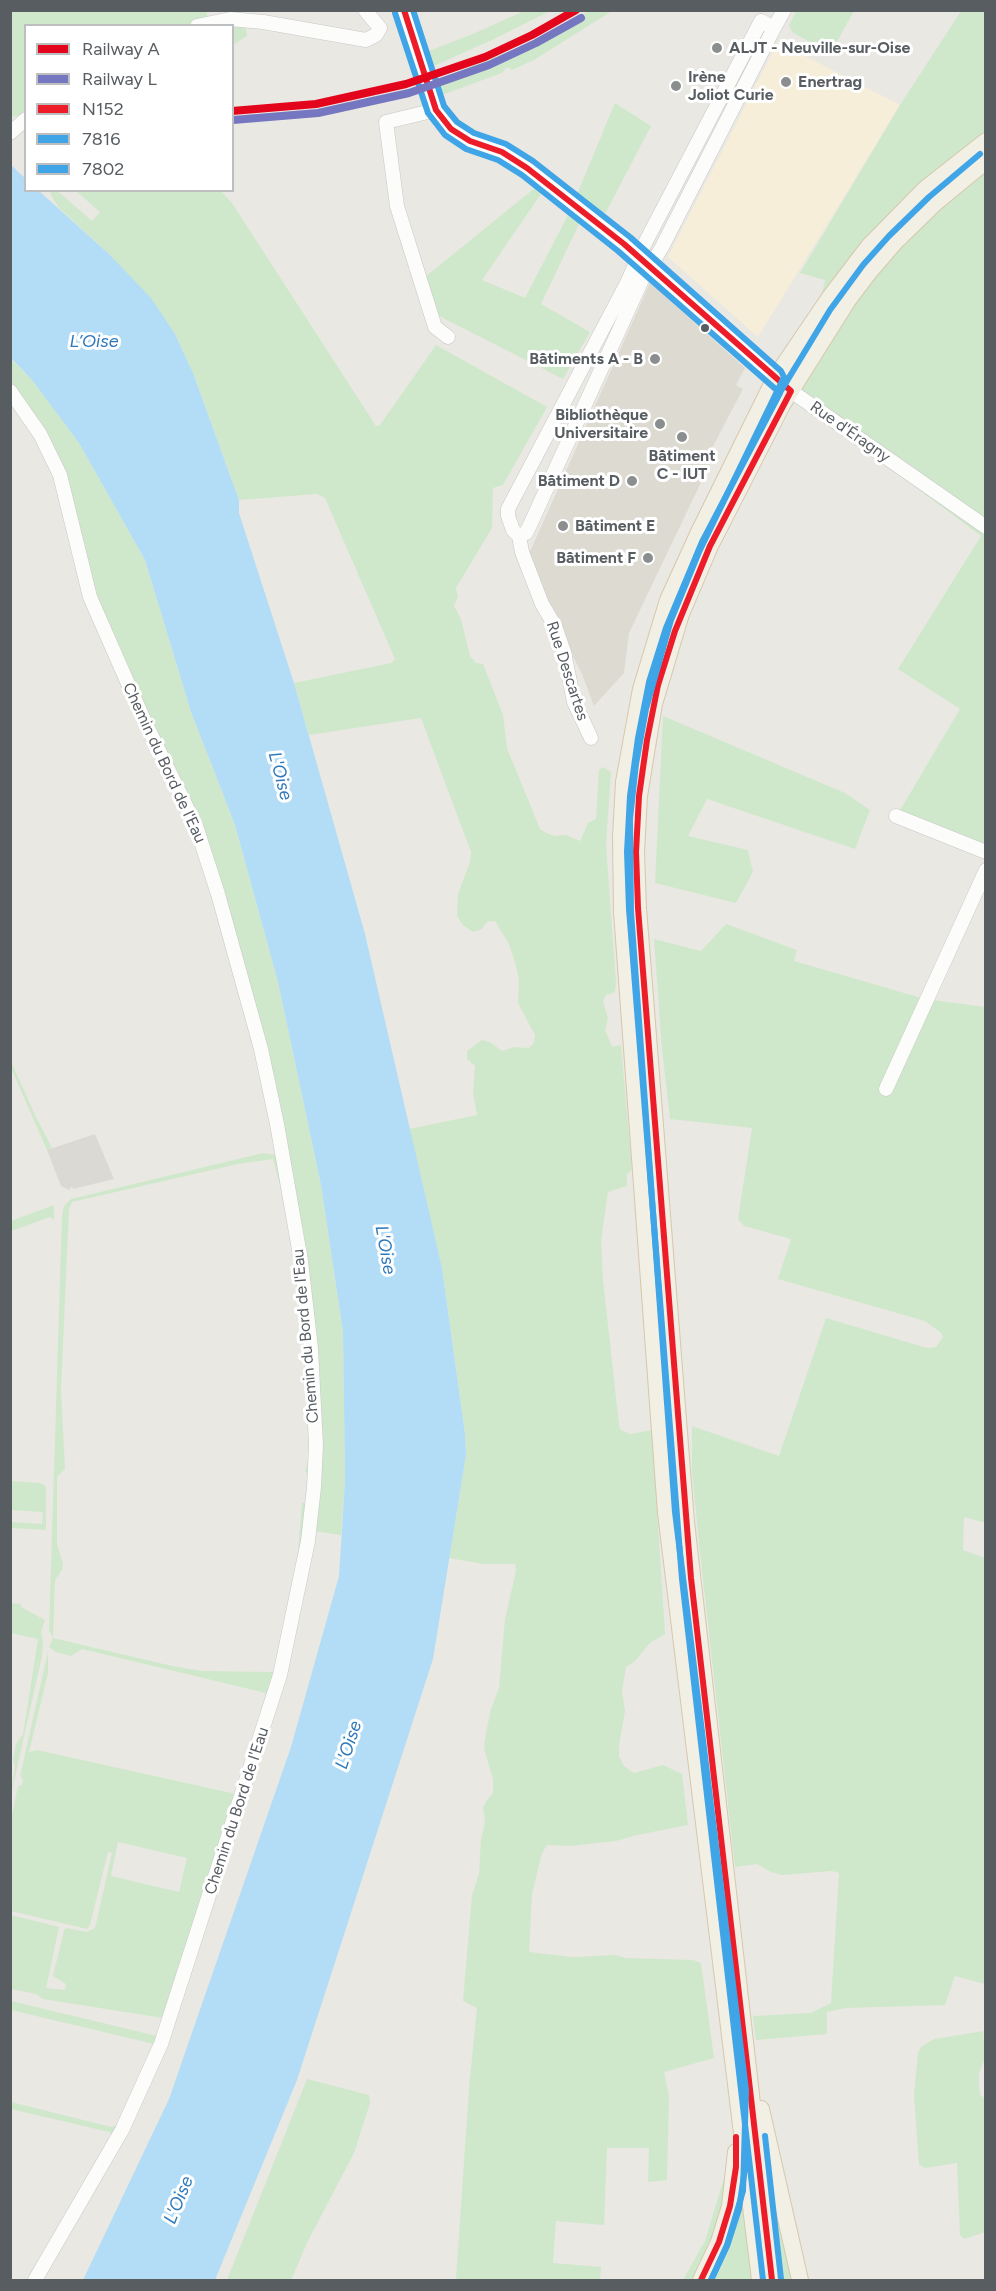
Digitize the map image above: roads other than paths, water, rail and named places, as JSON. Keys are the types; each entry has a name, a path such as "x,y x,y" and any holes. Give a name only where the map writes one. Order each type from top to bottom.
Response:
{"main road":[{"path":"760,2280 693,1721 668,1533 622,912 620,846 624,782 633,725 662,617 691,548 775,378 842,280 882,232 925,189 986,141"},
{"path":"772,2280 690,1567 638,908 636,852 639,796 658,685 675,631 710,546 790,391 848,300 882,256 935,203 986,161"},
{"path":"744,2042 800,2280"},
{"path":"701,2280 719,2242 734,2189 737,2091"}],"street":[{"path":"206,24 230,19 263,22 366,40 375,36 380,28 365,10"},
{"path":"519,536 526,533 639,288 784,10"},
{"name":"Rue d'Éragny","path":"404,11 433,104 451,129 463,137 502,152 527,168 639,258 790,391 986,527"},
{"name":"Rue Descartes","path":"591,738 574,702 564,652 555,626 542,604 522,552 519,536 513,530 508,509 761,21 774,28"},
{"path":"732,77 746,84"},
{"path":"433,104 386,122 397,206 435,327 448,337"},
{"path":"10,133 24,121"},
{"path":"696,147 710,153"},
{"name":"Chemin du Bord de l'Eau","path":"10,391 40,434 60,475 90,597 144,720 196,826 221,905 261,1049 278,1124 301,1260 311,1348 316,1445 308,1541 280,1675 165,2033 122,2130 35,2280"},
{"path":"532,463 555,474"},
{"path":"896,816 986,852"},
{"path":"886,1089 986,870"}],"water":[{"name":"L’Oise","path":"11,165 24,177 24,192 40,192 108,253 151,298 175,334 193,373 239,500 239,513 294,683 365,934 442,1268 465,1434 466,1455 433,1659 297,2080 215,2280 83,2280 169,2099 291,1747 339,1576 345,1480 343,1332 321,1185 278,982 235,825 191,712 145,560 79,443 32,380 11,358"}],"rail line":[{"name":"A","path":"234,111 316,104 406,84 485,57 532,35 576,10"},
{"name":"L","path":"234,120 318,113 409,93 489,65 581,18"}],"place":[{"name":"ALJT - Neuville-sur-Oise","path":"717,48"},
{"name":"Enertrag","path":"786,82"},
{"name":"Irène Joliot Curie","path":"676,86"},
{"name":"Bâtiments A - B","path":"655,359"},
{"name":"Bibliothèque Universitaire","path":"660,424"},
{"name":"Bâtiment C - IUT","path":"682,437"},
{"name":"Bâtiment D","path":"632,481"},
{"name":"Bâtiment E","path":"563,526"},
{"name":"Bâtiment F","path":"648,558"}],"water label":[{"name":"L'Oise","path":"280,776"},
{"name":"L'Oise","path":"385,1250"},
{"name":"L'Oise","path":"349,1745"},
{"name":"L'Oise","path":"179,2200"}]}
